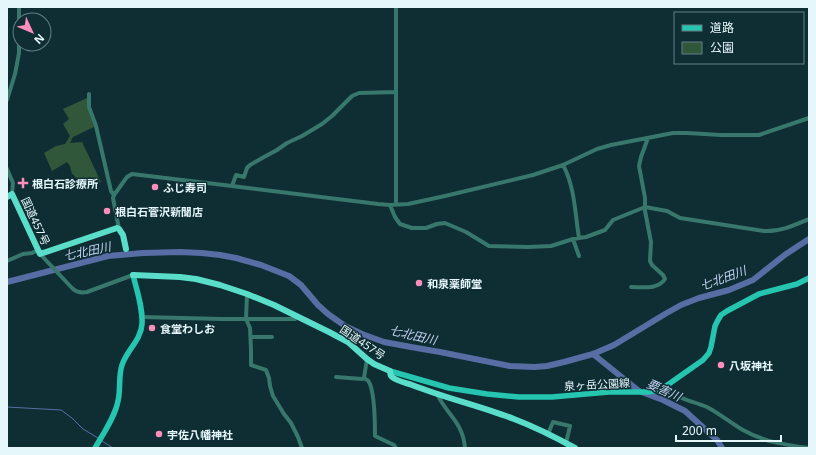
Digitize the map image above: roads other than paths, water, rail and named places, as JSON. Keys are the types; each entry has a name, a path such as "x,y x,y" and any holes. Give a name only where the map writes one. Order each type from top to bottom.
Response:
{"highway":[{"name":"国道457号","path":"10,195 39,252 117,228 119,229"},
{"path":"119,229 123,235 126,249"},
{"name":"国道457号","path":"133,275 196,279 247,294 274,305 348,342 374,364 390,371 392,377 398,380 423,390 514,419 575,448"}],"main road":[{"path":"95,448 117,407 120,370 125,358 138,339 142,325 142,317 133,275"},
{"name":"泉ヶ岳公園線","path":"390,371 448,388 519,397 552,397 609,392 654,391 666,386 703,360 709,353 716,326 721,315 758,294 797,284 809,278"}],"street":[{"path":"7,100 18,53 19,7"},
{"path":"396,7 396,205"},
{"path":"232,186 236,175 244,177 250,165 322,124 355,94 396,92"},
{"path":"89,94 89,107 96,126 111,191 114,195"},
{"path":"119,229 113,198 126,177 132,174 396,205 445,196 533,175 563,165 589,152 606,146 673,134 760,135 809,118"},
{"path":"631,287 653,286 661,284 665,279 651,262 651,242 639,166 648,138"},
{"path":"563,165 571,184 579,238"},
{"path":"7,169 13,183 10,195"},
{"path":"390,205 400,224 412,228 426,228 445,223 466,232 490,246 551,246 573,239 586,237 605,230 613,220 645,207 667,211 680,218 770,232 789,227 809,219"},
{"path":"573,239 579,256"},
{"path":"7,261 23,254 39,252 67,284 74,290 84,292 133,275"},
{"path":"247,294 246,319 249,323 251,337 251,365 266,370 274,397 291,423 302,448"},
{"path":"142,317 246,319 295,319 298,317"},
{"path":"251,337 272,337"},
{"path":"364,378 367,359"},
{"path":"336,378 364,378 369,382 373,396 375,436 394,445 396,448"},
{"path":"666,386 675,396 706,407 754,436 788,446 809,448"},
{"path":"437,394 440,401 457,422 465,442 465,448"},
{"path":"548,434 553,422 570,426 566,443"},
{"path":"775,448 777,443"}],"waterway":[{"name":"七北田川","path":"7,282 108,256 180,252 220,255 261,265 289,276 301,285 328,314 345,326 384,342 510,366 535,367 547,366 593,354 614,345 681,305 699,298 729,290 753,280 786,254 809,239"},
{"name":"要害川","path":"593,354 639,391 663,400 685,411 717,440 722,448"},
{"path":"7,407 61,410 83,429 98,438"},
{"path":"102,441 113,448"}],"place":[{"name":"根白石診療所","path":"23,183"},
{"name":"ふじ寿司","path":"155,187"},
{"name":"根白石菅沢新聞店","path":"107,211"},
{"name":"和泉薬師堂","path":"419,283"},
{"name":"食堂わしお","path":"152,328"},
{"name":"八坂神社","path":"721,365"},
{"name":"宇佐八幡神社","path":"159,434"}]}
